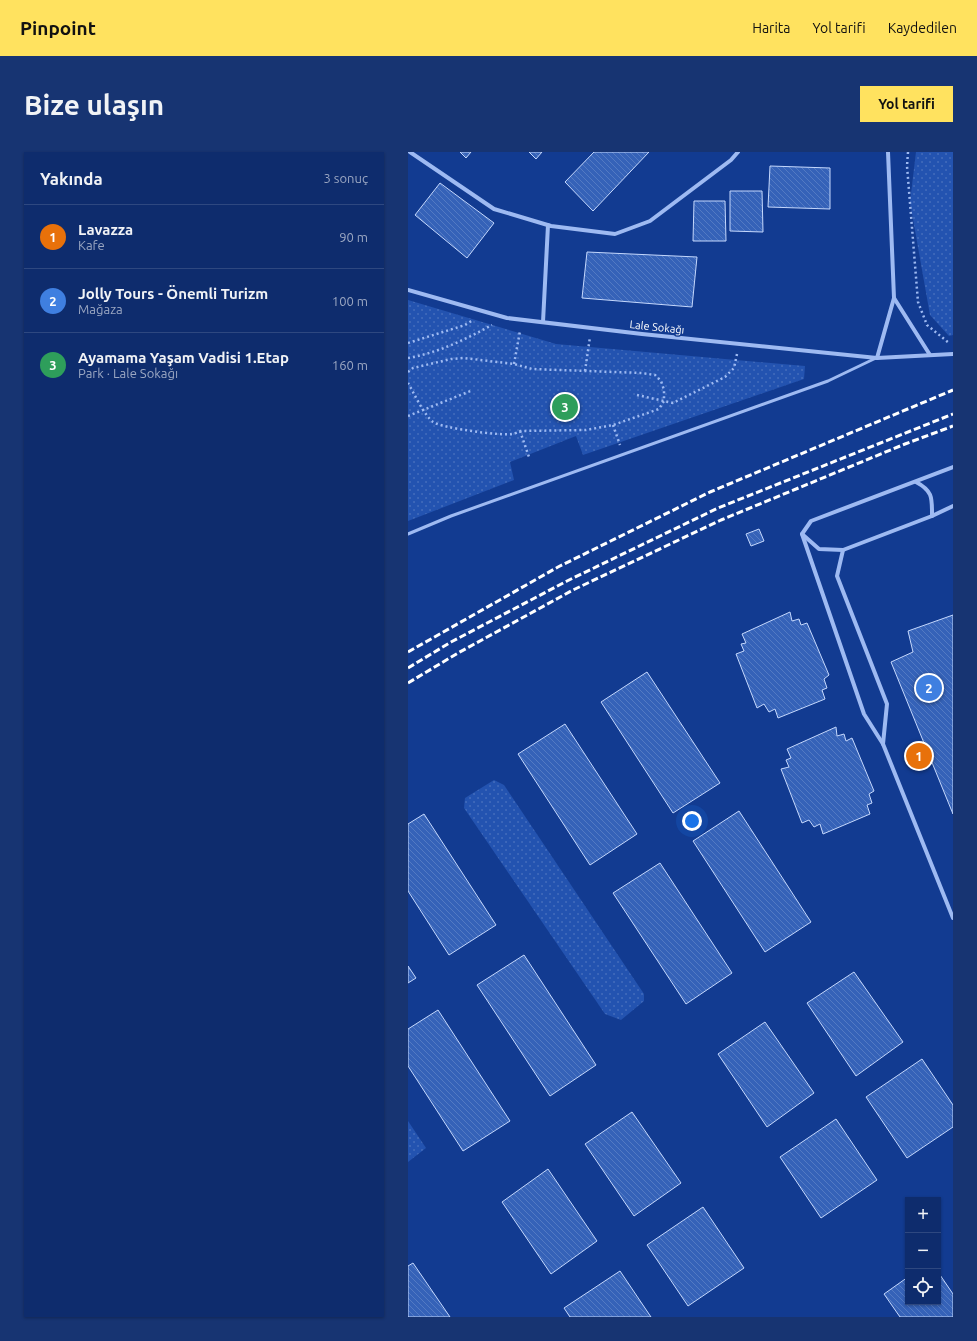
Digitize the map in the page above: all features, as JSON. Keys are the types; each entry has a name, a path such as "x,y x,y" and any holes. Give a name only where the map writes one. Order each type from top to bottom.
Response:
{"street":[{"path":"410,152 494,209 548,225 615,234 650,221 731,160 738,152"},
{"path":"877,358 894,298 888,152"},
{"path":"543,322 548,225"},
{"name":"Lale Sokağı","path":"408,290 484,312 522,320 877,358 953,354"},
{"path":"894,298 930,356"},
{"path":"802,534 811,521 953,467"},
{"path":"916,482 926,487 932,499 932,516"},
{"path":"802,534 819,549 843,550 932,516 953,506"},
{"path":"802,534 864,714 883,744 953,918"},
{"path":"843,550 837,576 887,704 883,744"}],"lane":[{"path":"408,534 451,516 828,381 877,358"}],"path":[{"path":"908,152 907,166 918,302 927,325 950,343 953,342"},
{"path":"408,343 465,325 484,312"},
{"path":"408,358 464,340 507,318"},
{"path":"514,364 522,320"},
{"path":"585,371 591,328"},
{"path":"637,395 673,403 725,377 734,368 740,344"},
{"path":"408,372 413,368 451,358 464,358 514,364 532,369 642,373 655,375 661,381 664,390 664,401 659,409 614,425 586,430 520,431 512,434 443,427 433,422 408,383"},
{"path":"408,416 473,390"},
{"path":"614,425 620,446"},
{"path":"520,431 529,457"}],"shaded area":[{"path":"916,152 953,152 953,335 949,336 930,315 910,202"},
{"path":"408,300 556,344 805,366 804,379 583,455 576,436 510,462 514,480 408,521"},
{"path":"494,780 504,785 644,994 644,1001 621,1020 605,1014 464,808 465,798"},
{"path":"408,1121 426,1148 408,1162"}],"building":[{"path":"460,152 471,152 466,158"},
{"path":"529,152 542,152 536,159"},
{"path":"594,152 649,152 593,211 565,182"},
{"path":"770,166 830,168 830,209 768,207"},
{"path":"440,183 494,223 467,258 415,215"},
{"path":"730,191 762,191 763,232 730,231"},
{"path":"694,201 725,201 726,241 693,241"},
{"path":"587,252 697,257 692,307 582,298"},
{"path":"759,529 764,541 751,546 746,534"},
{"path":"790,612 792,621 799,619 801,625 807,623 829,675 824,679 827,688 822,690 825,699 778,718 775,709 769,712 764,704 757,708 736,654 744,651 741,644 746,643 742,634"},
{"path":"953,615 953,814 891,662 913,652 908,631"},
{"path":"647,672 720,783 673,813 601,702"},
{"path":"565,724 637,834 590,865 518,754"},
{"path":"836,727 837,736 844,734 846,741 852,738 874,791 869,794 872,803 867,805 870,814 823,834 820,824 814,827 809,820 802,823 781,769 789,767 786,760 791,758 787,749"},
{"path":"739,811 811,922 765,952 693,841"},
{"path":"424,814 496,925 449,955 408,891 408,824"},
{"path":"660,863 732,973 686,1004 613,893"},
{"path":"524,955 596,1065 550,1096 477,985"},
{"path":"408,966 416,978 408,983"},
{"path":"854,972 903,1042 856,1076 807,1003"},
{"path":"438,1010 510,1121 463,1151 408,1066 408,1029"},
{"path":"765,1022 814,1093 767,1127 718,1054"},
{"path":"922,1059 953,1105 953,1127 907,1158 866,1097"},
{"path":"632,1112 681,1183 634,1216 585,1144"},
{"path":"836,1119 877,1180 821,1218 780,1157"},
{"path":"548,1169 597,1241 551,1274 502,1202"},
{"path":"703,1207 744,1268 688,1306 647,1245"},
{"path":"413,1263 450,1317 408,1317 408,1266"},
{"path":"620,1271 651,1317 570,1317 564,1308"},
{"path":"941,1276 953,1294 953,1317 900,1317 884,1294 905,1279 905,1305 941,1305"}],"railway":[{"path":"408,652 558,567 710,492 953,390"},
{"path":"408,668 451,642 567,581 718,508 953,414"},
{"path":"408,683 458,653 573,590 721,520 905,444 953,426"}],"place":[{"name":"Ayamama Yaşam Vadisi 1.Etap","path":"565,407"},
{"name":"Jolly Tours - Önemli Turizm","path":"929,688"},
{"name":"Lavazza","path":"919,756"}]}
